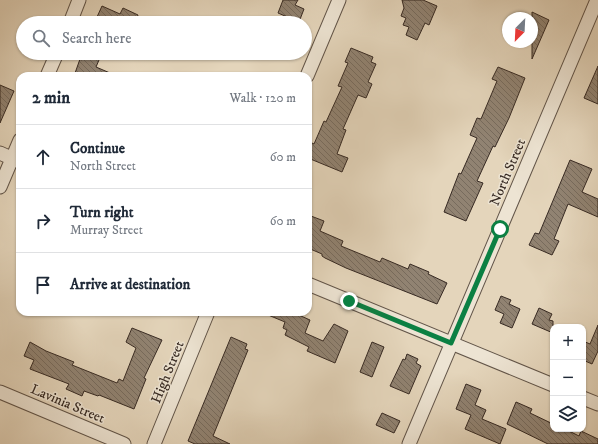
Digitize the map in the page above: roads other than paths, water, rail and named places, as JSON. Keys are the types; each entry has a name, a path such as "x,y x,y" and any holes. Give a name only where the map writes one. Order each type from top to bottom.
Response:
{"street":[{"path":"73,16 79,0"},
{"path":"309,72 339,0"},
{"name":"North Street","path":"408,444 597,0"},
{"path":"49,72 54,60"},
{"path":"0,187 16,148"},
{"path":"312,286 550,385"},
{"name":"High Street","path":"154,444 206,316"},
{"name":"Lavinia Street","path":"0,392 124,444"},
{"path":"586,399 598,404"}]}
